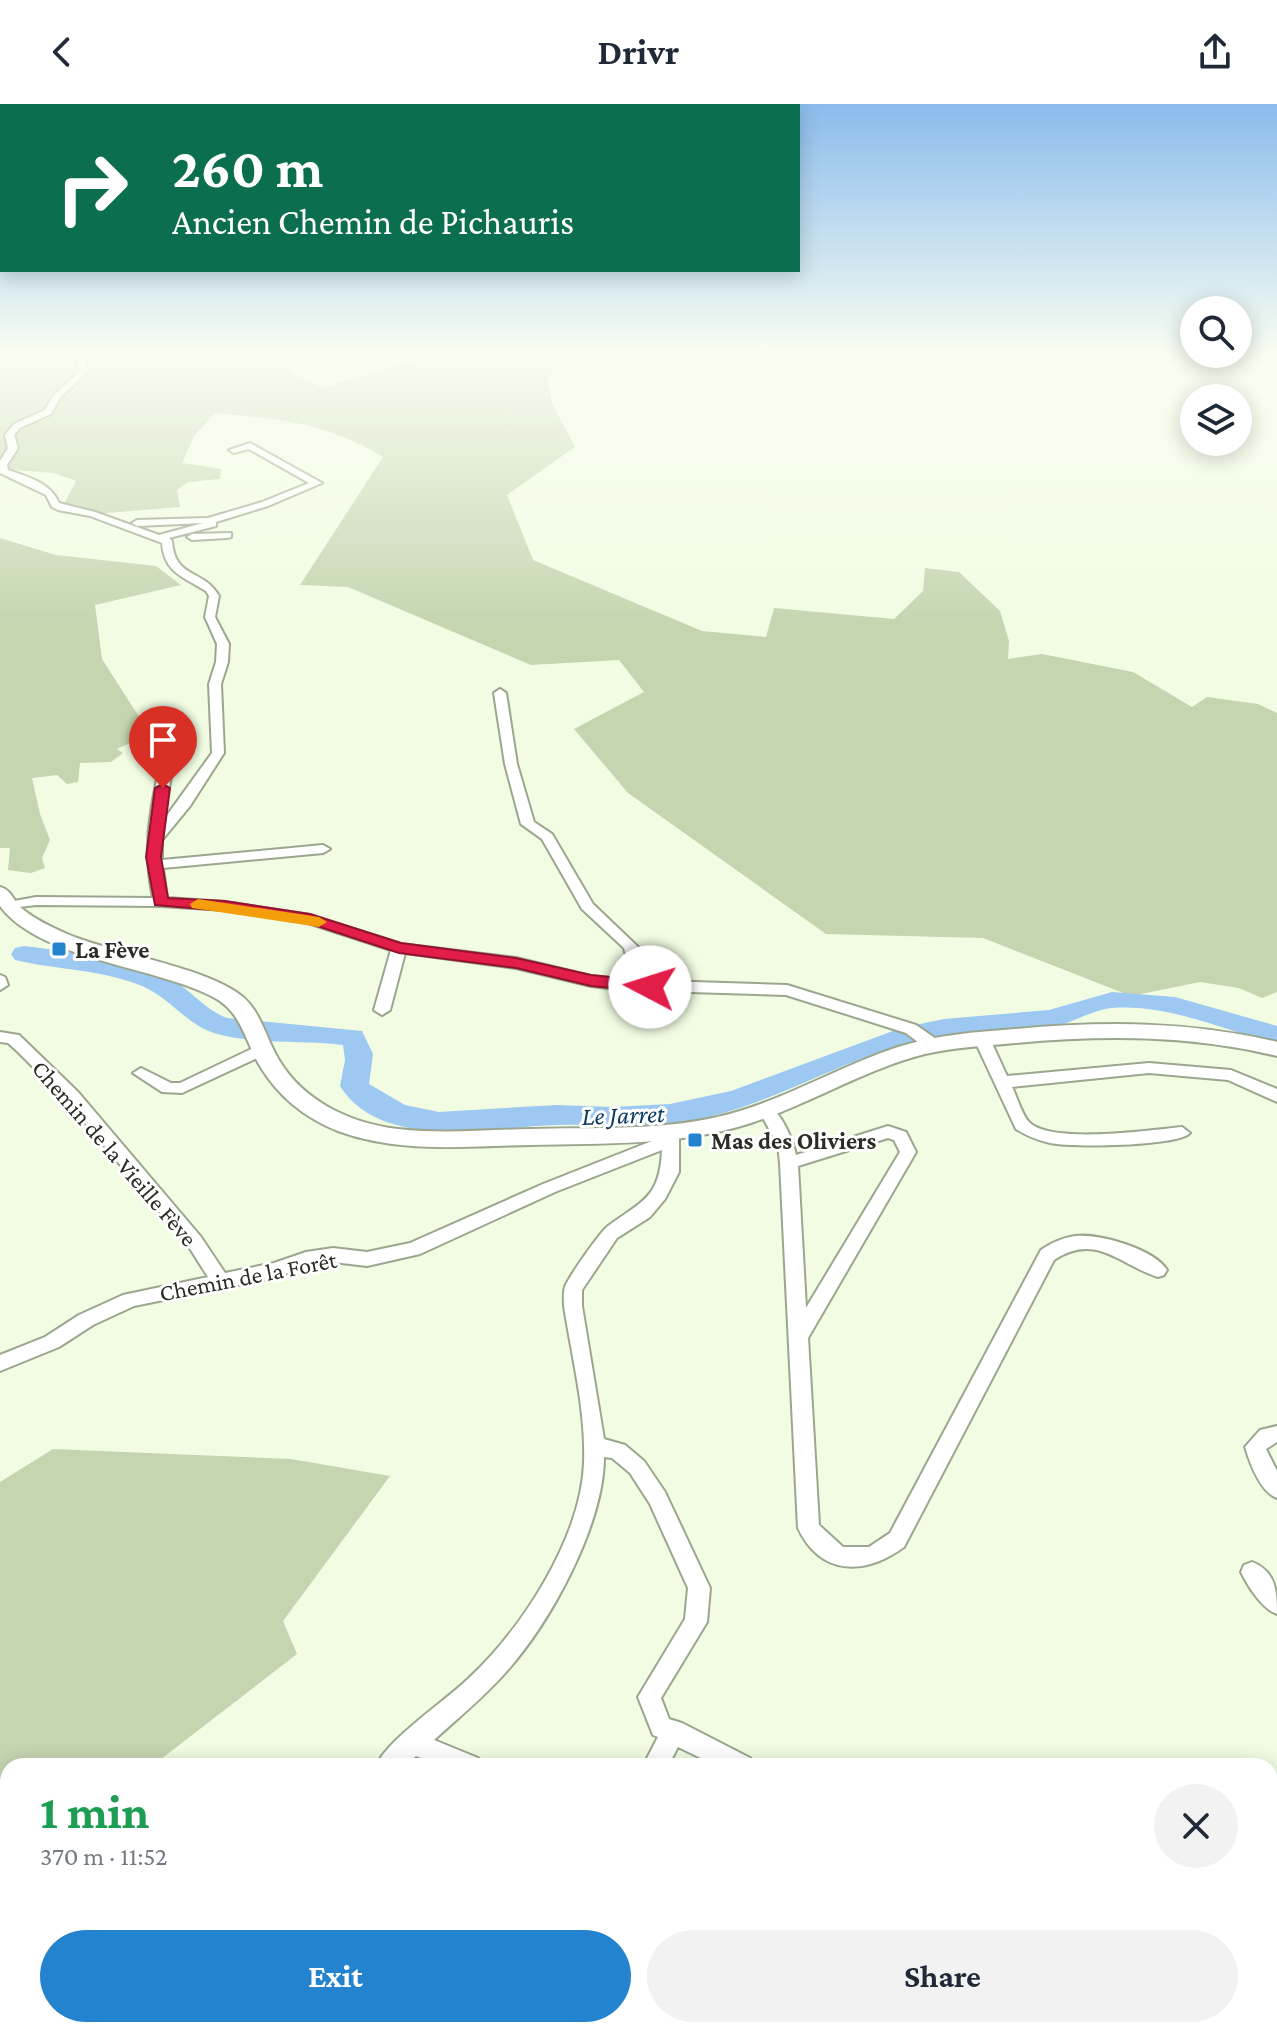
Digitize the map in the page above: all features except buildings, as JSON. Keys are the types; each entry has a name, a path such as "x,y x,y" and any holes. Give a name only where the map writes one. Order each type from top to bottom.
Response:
{"main road":[{"path":"2,898 19,918 48,934 207,986 239,1004 284,1084 304,1103 334,1121 385,1135 445,1138 670,1136 767,1111 903,1053 923,1038 982,1039 1141,1027 1216,1035 1277,1049"}],"street":[{"path":"12,445 2,465 4,472 50,493 55,505 164,539 227,535"},
{"path":"108,520 119,518 149,524 208,521 265,504 317,483 250,446 234,450"},
{"path":"164,539 211,526 208,521"},
{"path":"157,837 214,765 220,741 215,684 222,662 223,644 210,617 214,596 204,585 170,562 164,539"},
{"path":"500,693 511,764 528,824 547,837 587,906 607,921 631,947 633,956 623,985"},
{"path":"161,902 154,865 159,803 170,758 163,732"},
{"path":"154,865 323,849"},
{"path":"2,898 225,906 310,919 399,948 516,963 591,981 623,985 787,990 923,1038"},
{"path":"382,1010 399,948"},
{"path":"141,1073 168,1088 182,1088 257,1036"},
{"name":"Chemin de la Vieille Fève","path":"0,1037 13,1039 23,1047 72,1096 195,1242 220,1281"},
{"path":"982,1039 1022,1125 1038,1136 1062,1140 1182,1133"},
{"path":"1003,1082 1149,1068 1231,1075 1277,1096"},
{"path":"767,1111 786,1145 789,1163 809,1528 818,1543 846,1559 866,1560 882,1553 897,1540 1047,1255 1056,1247 1071,1243 1093,1243 1139,1257 1158,1270"},
{"path":"789,1163 888,1132 900,1136 908,1152 798,1339"},
{"path":"396,1758 501,1661 568,1556 586,1514 593,1483 594,1446 573,1289 611,1233 644,1212 656,1199 670,1172 670,1136"},
{"name":"Chemin de la Forêt","path":"0,1363 52,1342 86,1320 130,1300 333,1255 367,1259 414,1249 670,1136"},
{"path":"1277,1434 1267,1436 1255,1447 1260,1462 1277,1489"},
{"path":"594,1446 618,1451 637,1467 658,1498 699,1588 696,1622 649,1697 661,1727 726,1758"},
{"path":"1252,1572 1277,1604"},
{"path":"659,1758 674,1731"},
{"path":"411,1742 450,1758"}],"green space":[{"path":"0,445 190,445 182,463 221,469 220,479 188,482 177,490 180,507 94,514 64,504 76,481 54,473 0,469"},
{"path":"362,445 574,445 507,495 533,560 702,631 766,637 774,608 894,619 923,591 925,568 959,572 1000,611 1009,641 1008,659 1042,654 1133,672 1192,707 1207,697 1258,704 1277,713 1277,992 1262,998 1239,988 1200,982 1131,996 983,938 826,934 628,793 574,729 644,692 619,660 531,665 348,587 300,585 383,457"},
{"path":"0,538 56,555 156,566 181,585 95,605 102,659 150,734 117,749 123,753 111,762 80,763 78,782 67,784 57,775 32,778 50,840 42,858 45,868 31,873 8,870 10,848 0,848"},
{"path":"53,1449 291,1459 390,1476 283,1621 297,1654 162,1758 0,1758 0,1482"}],"waterway":[{"name":"Le Jarret","path":"24,954 100,965 138,975 173,991 200,1015 222,1026 254,1032 352,1037 359,1054 354,1086 377,1104 395,1112 439,1122 556,1115 641,1116 698,1109 767,1089 901,1037 944,1028 1049,1019 1112,1000 1175,1005 1277,1035"}],"slow traffic":[{"path":"198,904 319,922"}],"place":[{"name":"La Fève","path":"59,949"},
{"name":"Mas des Oliviers","path":"695,1140"}],"route":[{"path":"163,788 154,857 161,902 225,906 310,919 399,948 516,963 591,981 650,987"}]}
